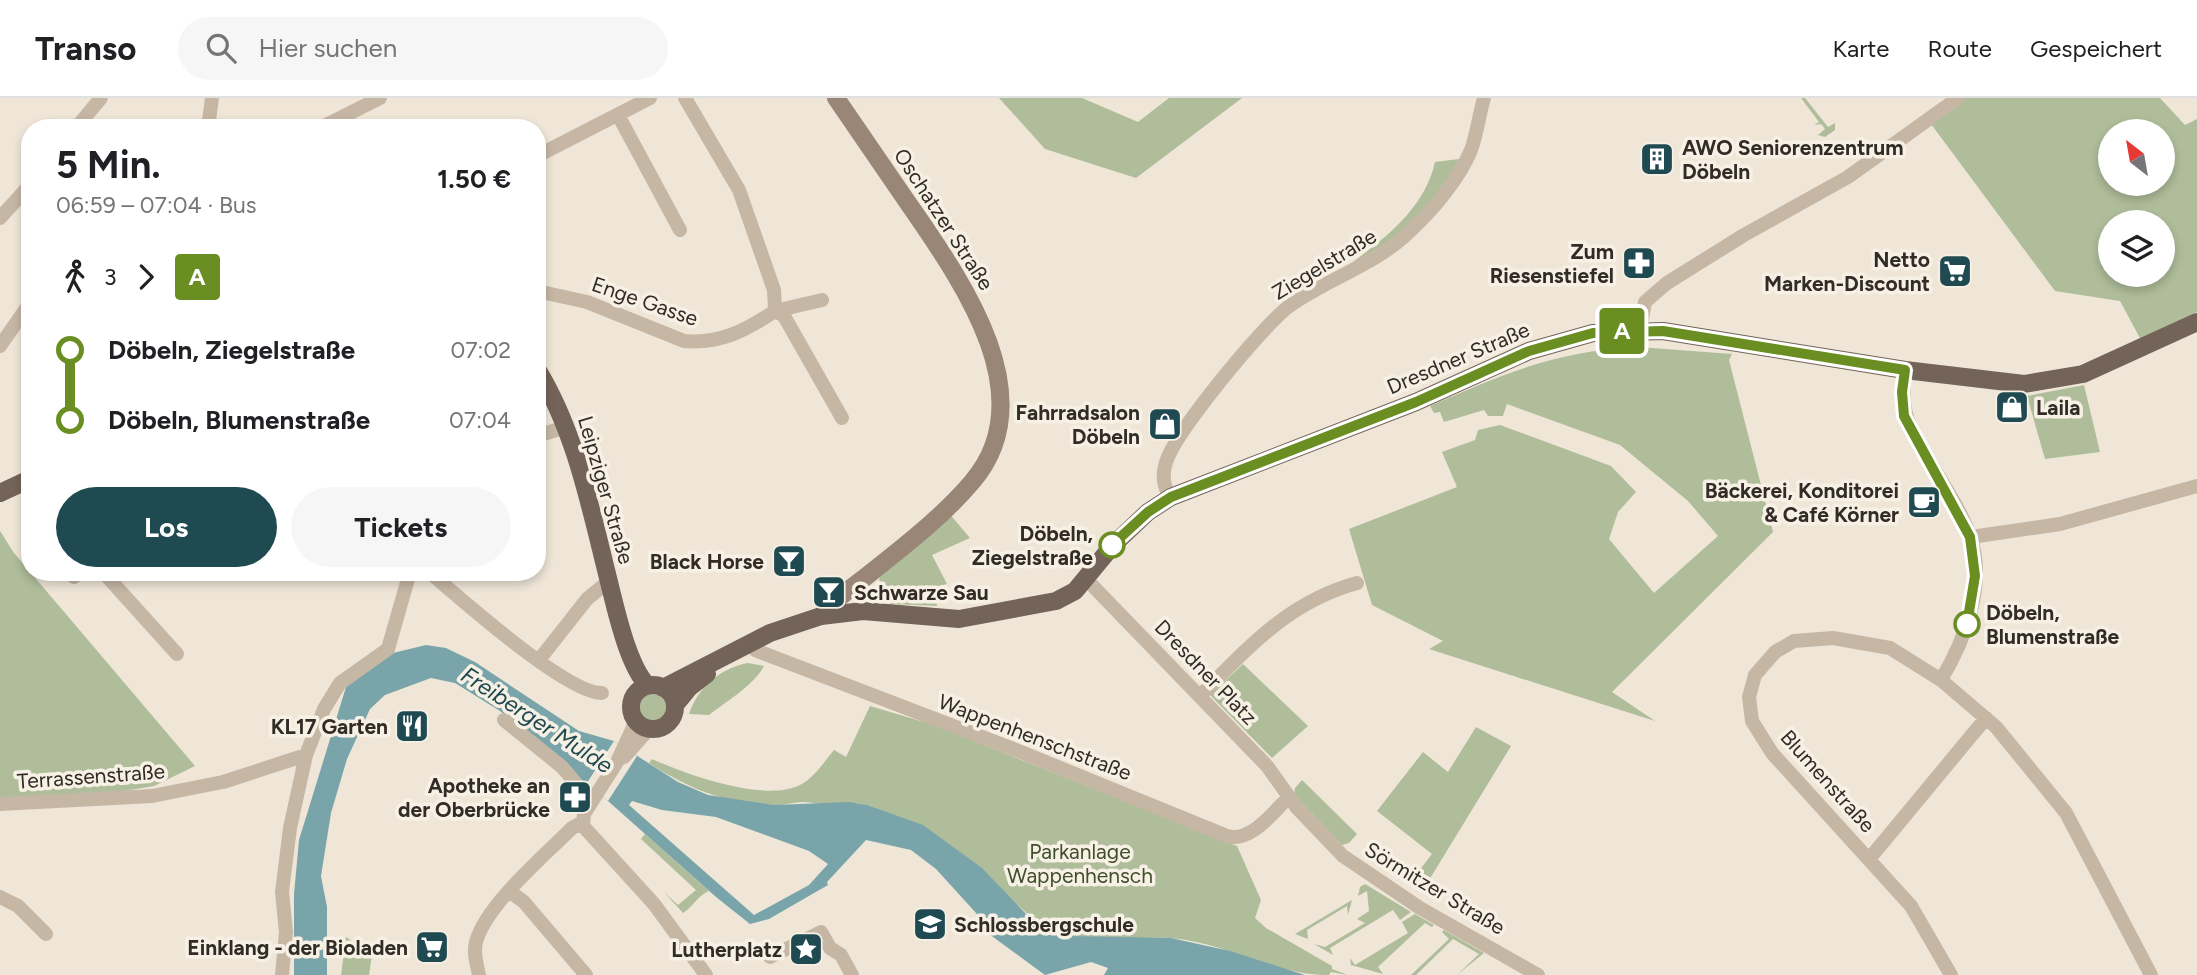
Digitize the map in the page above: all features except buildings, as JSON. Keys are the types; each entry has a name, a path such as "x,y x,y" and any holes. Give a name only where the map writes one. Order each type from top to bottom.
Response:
{"main road":[{"name":"Oschatzer Straße","path":"821,616 833,600 871,573 963,492 982,470 999,425 999,387 991,347 958,278 835,98"},
{"name":"Dresdner Straße","path":"792,626 821,616 863,611 936,619 981,617 1056,601 1075,592 1112,545 1148,512 1171,497 1416,402 1529,351 1593,333 1640,330 2003,384 2060,380 2112,362 2197,321"},
{"name":"Leipziger Straße","path":"546,387 566,427 620,627 621,653 648,691"},
{"path":"0,493 21,483"},
{"path":"863,611 863,587 871,573"},
{"path":"792,626 755,650 701,677 675,705 667,724 642,725 631,708 648,691 738,648 792,626"},
{"path":"648,691 675,705"}],"street":[{"path":"84,119 101,98"},
{"path":"211,119 212,98"},
{"path":"338,119 380,98"},
{"path":"546,151 649,98"},
{"path":"685,98 744,202 774,290 775,311 784,316 842,418"},
{"name":"Ziegelstraße","path":"1171,497 1165,486 1164,475 1170,451 1246,349 1287,308 1373,260 1412,230 1455,177 1471,150 1484,98"},
{"path":"1640,330 1645,302 1667,283 1744,235 1848,177 1958,98"},
{"path":"618,115 680,230"},
{"path":"0,218 21,195"},
{"name":"Enge Gasse","path":"546,293 587,302 684,341 699,342 735,335 775,311 822,300"},
{"path":"0,346 21,316"},
{"path":"1905,370 1902,392 1904,416 1970,537 1975,576 1970,613 1953,659 1941,680"},
{"path":"546,433 566,427"},
{"path":"1970,537 2060,524 2197,486"},
{"name":"Dresdner Platz","path":"1087,580 1267,766 1289,797"},
{"path":"111,581 177,654"},
{"path":"282,975 286,932 282,892 290,828 306,755 324,709 340,683 388,649 407,581"},
{"path":"440,581 539,660 589,694 602,693"},
{"path":"539,660 587,599 609,582"},
{"path":"1199,696 1293,609 1327,592 1357,583"},
{"name":"Blumenstraße","path":"1951,975 1911,906 1772,753 1758,732 1748,706 1755,675 1768,658 1782,647 1807,638 1821,637 1883,646 1912,660 1941,680 1986,718 2024,758 2066,813 2151,975"},
{"name":"Wappenhenschstraße","path":"755,650 1021,752 1236,839 1246,836 1289,797"},
{"path":"1870,858 1986,718"},
{"path":"504,720 562,767 594,798"},
{"path":"479,975 475,944 509,891 572,828 583,822 594,798 642,725"},
{"name":"Terrassenstraße","path":"0,804 152,796 223,782 306,755"},
{"name":"Sörmitzer Straße","path":"1289,797 1321,835 1367,874 1538,975"},
{"path":"583,822 585,831 654,904 706,975"},
{"path":"509,891 524,902 586,975"},
{"path":"0,897 19,906 46,934"},
{"path":"770,957 821,932 830,948 841,955 852,975"}],"green space":[{"path":"999,98 1082,98 1138,122 1169,98 1242,98 1136,178 1045,149"},
{"path":"1801,98 1805,98 1828,127 1835,123 1835,130 1825,137 1818,135 1825,129 1821,124 1814,125 1819,122"},
{"path":"1965,98 2160,98 2185,125 2197,119 2197,312 2141,340 2120,301 2055,291 1931,124"},
{"path":"1459,159 1438,194 1408,230 1384,249 1353,262 1392,231 1414,207 1430,178 1435,162"},
{"path":"1639,347 1732,354 1729,360 1773,532 1612,692 1655,721 1429,649 1443,641 1372,605 1349,529 1457,487 1442,452 1475,440 1478,430 1500,425 1611,466 1636,492 1618,512 1609,539 1654,593 1718,536 1688,501 1620,445 1507,404 1503,416 1488,416 1484,410 1444,422 1440,412 1434,413 1430,406 1532,366 1583,353"},
{"path":"2084,385 2100,452 2045,459 2027,396"},
{"path":"948,512 970,538 932,555 947,584 934,587 937,606 890,604 880,590 879,575"},
{"path":"0,531 21,561 21,581 38,581 195,766 154,786 99,795 0,799"},
{"path":"748,663 764,666 747,686 709,715 689,714 698,695 712,680 729,669"},
{"path":"1243,664 1308,726 1272,758 1210,695"},
{"path":"653,694 662,698 666,707 662,716 653,720 644,716 640,707 644,698"},
{"name":"Parkanlage Wappenhensch","path":"870,706 934,725 1237,846 1261,900 1255,918 1266,928 1332,966 1332,969 1348,975 1331,972 1329,975 1309,974 1289,970 1210,945 1170,938 1109,940 1064,935 1050,930 1032,918 956,858 880,810 857,803 830,805 804,802 776,805 739,802 692,787 649,763 652,759 704,779 746,789 785,790 810,778 834,750 846,757"},
{"path":"1476,727 1511,746 1426,885 1415,876 1432,854 1377,811 1423,752 1448,772"},
{"path":"1302,780 1357,834 1349,843 1342,845 1294,795 1295,788"},
{"path":"645,834 709,891 683,913 664,892 678,905 696,890 641,839"},
{"path":"1365,884 1411,912 1400,920 1393,910 1330,948 1333,955 1314,944 1325,947 1365,923 1357,919 1369,911 1367,891 1358,896 1360,887"},
{"path":"1352,900 1348,915 1347,906 1307,930 1308,939 1295,934"},
{"path":"1415,914 1434,925 1432,927 1425,923 1378,967 1383,974 1351,965 1350,958 1355,965 1408,933 1402,922"},
{"path":"1444,930 1484,953 1457,975 1479,954 1453,939 1416,975 1411,975 1449,939 1442,932"},
{"path":"346,937 372,955 369,975 341,975"}],"water":[{"name":"Freiberger Mulde","path":"426,645 446,648 475,662 579,731 614,741 678,782 708,795 774,805 849,802 867,805 923,825 982,868 1029,917 1050,930 1068,936 1171,938 1230,951 1305,975 1104,975 1108,968 1091,962 1045,975 989,934 976,913 936,869 911,850 866,840 827,882 828,885 769,919 750,924 608,801 585,786 566,763 500,711 455,683 431,678 385,695 370,709 347,759 331,813 321,876 327,907 327,975 294,975 294,894 299,840 346,687 393,653","holes":["632,801 662,810 716,817 809,851 828,864 809,885 754,915 629,805"]}],"pier":[{"path":"614,741 637,756 608,801 585,786"}],"bus line":[{"name":"A","path":"1112,545 1148,512 1171,497 1416,402 1503,361 1555,342 1593,333 1663,331 1905,370 1902,392 1904,416 1946,488 1970,537 1975,576 1967,624"}],"place":[{"name":"AWO Seniorenzentrum Döbeln","path":"1657,159"},
{"name":"Zum Riesenstiefel","path":"1639,263"},
{"name":"Netto Marken-Discount","path":"1955,271"},
{"name":"Laila","path":"2012,407"},
{"name":"Fahrradsalon Döbeln","path":"1165,424"},
{"name":"Bäckerei, Konditorei & Café Körner","path":"1924,502"},
{"name":"Döbeln, Ziegelstraße","path":"1112,545"},
{"name":"Black Horse","path":"789,561"},
{"name":"Schwarze Sau","path":"829,592"},
{"name":"Döbeln, Blumenstraße","path":"1967,624"},
{"name":"KL17 Garten","path":"412,726"},
{"name":"Apotheke an der Oberbrücke","path":"575,797"},
{"name":"Schlossbergschule","path":"930,924"},
{"name":"Einklang - der Bioladen","path":"432,947"},
{"name":"Lutherplatz","path":"806,949"}]}
